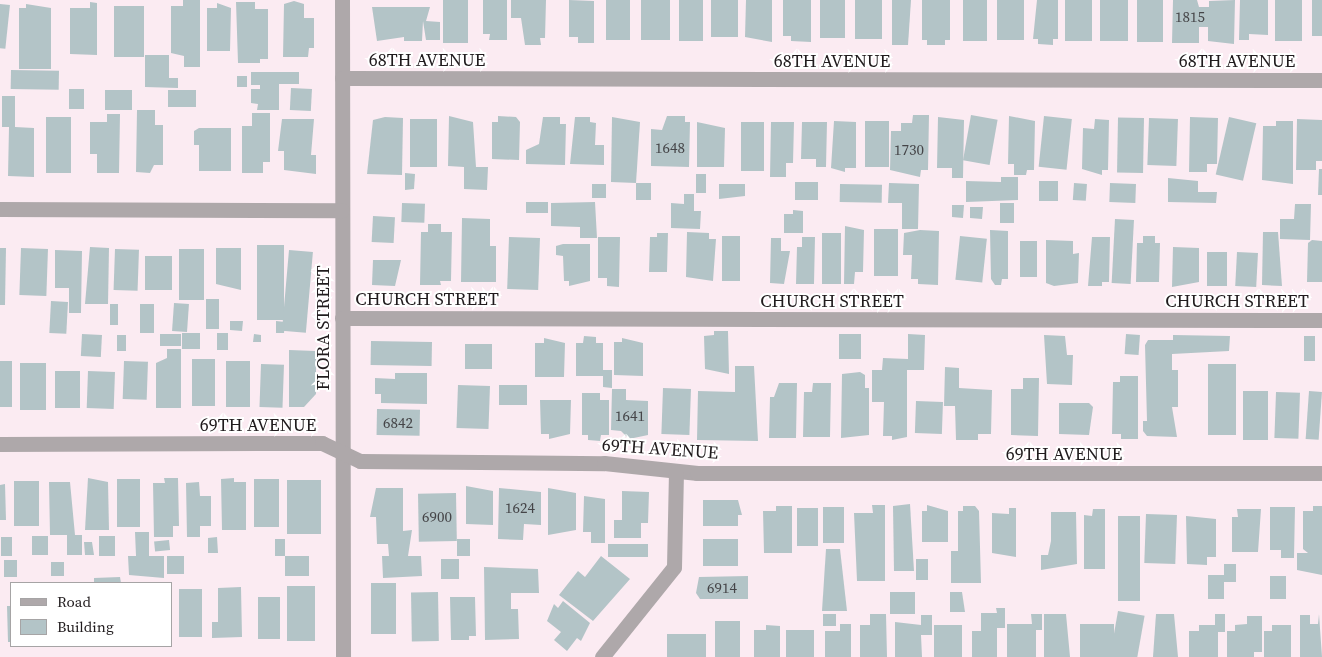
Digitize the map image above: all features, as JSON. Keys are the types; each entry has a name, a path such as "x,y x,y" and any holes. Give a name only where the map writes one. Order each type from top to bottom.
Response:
{"street":[{"name":"FLORA STREET","path":"342,0 343,657"},
{"name":"68TH AVENUE","path":"342,78 1322,80"},
{"path":"0,209 342,210"},
{"name":"CHURCH STREET","path":"342,318 1322,320"},
{"name":"69TH AVENUE","path":"0,444 322,443 360,461 604,463 676,472 1322,473"},
{"path":"602,657 674,567 676,472"}],"building":[{"path":"183,0 200,0 200,67 184,67 184,56 171,53 171,6 183,6"},
{"path":"443,0 468,0 468,43 443,43"},
{"path":"483,0 507,0 507,40 489,40 490,34 483,34"},
{"path":"511,0 546,0 545,38 540,38 541,45 525,45 521,18 511,18"},
{"path":"569,0 594,1 594,43 578,43 578,37 569,37"},
{"path":"606,0 630,0 630,40 606,40"},
{"path":"641,0 670,0 670,40 641,40"},
{"path":"679,0 703,0 703,41 679,41"},
{"path":"711,0 738,0 738,37 711,37"},
{"path":"746,0 772,0 772,42 745,37"},
{"path":"783,0 811,0 811,42 791,41 791,36 783,36"},
{"path":"820,0 845,0 845,38 820,38"},
{"path":"855,0 882,0 882,39 855,39"},
{"path":"892,0 911,0 908,45 892,45"},
{"path":"922,0 950,0 950,40 945,40 945,45 927,45 927,40 922,40"},
{"path":"963,0 987,0 987,41 963,41"},
{"path":"997,0 1024,0 1024,40 997,40"},
{"path":"1037,0 1058,0 1058,39 1053,39 1053,45 1038,44 1038,39 1033,39"},
{"path":"1065,0 1092,0 1092,41 1065,41"},
{"path":"1100,0 1128,0 1128,41 1100,41"},
{"path":"1137,0 1163,0 1163,42 1137,42"},
{"path":"1173,0 1197,0 1199,7 1209,7 1209,1 1235,0 1234,44 1208,41 1208,27 1199,27 1199,43 1172,43"},
{"path":"1240,0 1268,0 1268,35 1249,34 1249,40 1239,40"},
{"path":"1275,0 1302,0 1302,41 1275,41"},
{"path":"1312,0 1322,0 1322,36 1312,36"},
{"path":"294,1 304,4 304,18 314,18 314,48 309,48 308,57 283,57 284,4"},
{"path":"90,2 97,3 97,55 70,54 70,8 90,8"},
{"path":"236,2 255,2 255,9 268,9 268,59 260,59 260,63 238,63"},
{"path":"217,3 231,8 230,51 207,51 207,8 217,8"},
{"path":"0,4 10,5 5,49 0,48"},
{"path":"26,4 51,8 51,69 19,69 19,8 26,8"},
{"path":"114,6 144,6 144,57 114,57"},
{"path":"372,7 430,7 426,21 440,22 440,40 426,40 423,21 422,41 404,41 404,37 377,41"},
{"path":"145,55 169,55 169,78 178,78 178,88 145,87"},
{"path":"11,70 59,71 59,90 11,89"},
{"path":"251,72 299,72 299,84 279,84 279,110 257,110 258,104 251,103 251,89 260,89 260,85 251,85"},
{"path":"237,76 247,76 247,87 237,87"},
{"path":"291,88 312,89 311,111 290,110"},
{"path":"69,89 84,89 84,109 69,109"},
{"path":"105,90 132,90 132,110 105,110"},
{"path":"168,90 196,90 196,107 168,107"},
{"path":"2,96 15,96 15,127 34,128 34,177 8,176 9,127 2,127"},
{"path":"137,110 155,110 155,125 163,125 163,165 154,165 150,173 136,172"},
{"path":"252,113 270,113 270,162 263,162 263,173 242,173 242,126 252,126"},
{"path":"107,114 120,114 119,173 97,173 97,154 90,154 90,122 107,122"},
{"path":"913,115 929,115 928,170 921,170 920,177 890,170 891,131 901,131 901,123 912,123"},
{"path":"971,115 998,120 990,165 963,160"},
{"path":"449,116 473,122 476,167 488,167 487,190 464,189 464,167 448,166"},
{"path":"498,116 516,117 520,122 519,160 492,159 492,122 498,122"},
{"path":"667,116 685,116 685,122 690,122 689,167 651,166 651,129 662,130"},
{"path":"1009,116 1035,121 1034,170 1027,170 1026,175 1014,175 1014,164 1008,164"},
{"path":"1044,116 1072,119 1067,170 1039,167"},
{"path":"46,117 71,117 71,173 46,173"},
{"path":"385,117 403,118 402,175 367,174 373,120"},
{"path":"543,117 560,117 560,124 566,124 565,165 526,164 526,150 539,144"},
{"path":"575,117 590,117 590,122 596,123 595,145 604,145 604,165 570,164"},
{"path":"612,117 640,122 636,183 611,182"},
{"path":"938,117 964,120 963,178 952,178 952,168 937,168"},
{"path":"1190,117 1218,118 1217,164 1207,164 1207,172 1189,172"},
{"path":"1229,117 1256,123 1243,181 1216,174"},
{"path":"1118,118 1144,118 1143,173 1117,173"},
{"path":"1149,118 1178,119 1176,166 1147,165"},
{"path":"282,119 314,119 311,155 316,155 316,174 284,170 284,151 278,151"},
{"path":"410,119 437,119 437,167 410,167"},
{"path":"1095,119 1109,120 1108,170 1102,170 1102,175 1082,169 1083,128 1094,129"},
{"path":"1297,119 1322,120 1322,161 1316,161 1316,170 1296,170"},
{"path":"834,121 856,122 856,168 845,168 845,172 831,168"},
{"path":"865,121 889,121 889,167 865,167"},
{"path":"1276,121 1293,121 1293,184 1262,180 1263,126 1276,126"},
{"path":"697,122 725,128 724,167 697,167"},
{"path":"741,122 764,122 764,171 741,171"},
{"path":"771,122 794,122 793,163 786,163 786,177 770,177"},
{"path":"802,122 827,122 826,167 816,167 816,159 801,159"},
{"path":"199,128 231,128 231,171 199,171 199,145 194,145 194,131"},
{"path":"1319,169 1322,169 1322,195 1318,195"},
{"path":"405,173 415,174 414,189 405,190"},
{"path":"696,174 706,174 706,193 696,193"},
{"path":"1001,177 1018,177 1018,200 966,202 966,181 1001,182"},
{"path":"1168,178 1198,181 1198,192 1217,192 1216,203 1168,202"},
{"path":"1039,181 1058,181 1058,201 1039,201"},
{"path":"795,182 818,182 818,200 795,200"},
{"path":"636,183 651,183 651,200 636,200"},
{"path":"889,183 919,184 918,229 902,229 902,203 888,203"},
{"path":"1074,183 1087,184 1086,201 1073,200"},
{"path":"1110,183 1136,184 1135,203 1109,202"},
{"path":"592,184 606,184 606,198 592,198"},
{"path":"719,184 745,184 745,196 719,199"},
{"path":"840,184 882,185 882,203 840,202"},
{"path":"684,194 694,194 694,211 701,211 700,229 671,228 671,203 684,204"},
{"path":"526,202 548,202 548,213 526,213"},
{"path":"595,202 597,238 580,238 580,227 551,226 551,203"},
{"path":"402,203 425,204 424,223 401,222"},
{"path":"1000,203 1014,203 1014,223 1000,223"},
{"path":"1295,204 1311,204 1310,240 1280,239 1280,219 1294,219"},
{"path":"952,205 964,205 963,218 952,217"},
{"path":"970,207 983,207 982,219 970,218"},
{"path":"793,210 803,211 803,233 784,233 784,214 793,214"},
{"path":"373,216 395,217 394,243 372,242"},
{"path":"462,218 490,219 490,246 496,246 496,282 461,282"},
{"path":"1115,219 1134,220 1131,284 1112,283"},
{"path":"428,224 441,224 441,232 452,232 451,281 440,281 441,285 420,285 421,232 428,232"},
{"path":"845,226 864,230 863,272 855,272 854,284 844,284"},
{"path":"874,229 898,229 898,276 874,276"},
{"path":"920,230 939,231 938,285 918,284 918,279 911,279 912,255 903,255 904,233"},
{"path":"990,230 1008,231 1008,279 1002,279 1001,285 995,285 991,279"},
{"path":"687,232 709,233 709,239 716,239 713,281 686,277"},
{"path":"1263,232 1278,232 1282,286 1262,285"},
{"path":"657,233 668,233 667,272 649,272 650,237 657,237"},
{"path":"822,233 841,233 841,284 822,284"},
{"path":"722,236 740,236 740,281 722,281"},
{"path":"960,236 987,239 982,283 955,280"},
{"path":"1143,236 1155,236 1155,243 1160,243 1159,282 1136,282 1137,243 1143,243"},
{"path":"509,237 540,238 538,290 507,289"},
{"path":"598,237 620,237 619,287 607,286 607,278 598,278"},
{"path":"802,237 815,237 814,284 796,284 797,247 802,247"},
{"path":"1092,237 1110,237 1109,282 1102,282 1102,286 1088,286"},
{"path":"771,238 781,238 781,251 790,251 784,284 770,283"},
{"path":"1046,240 1073,241 1073,254 1079,253 1078,283 1054,286 1046,283"},
{"path":"1312,240 1322,241 1322,282 1307,282 1308,243"},
{"path":"1020,241 1037,241 1037,277 1020,277"},
{"path":"563,244 590,244 590,281 569,286 569,281 564,281 563,256 556,255 556,246"},
{"path":"257,245 284,245 284,320 257,320"},
{"path":"90,247 109,248 108,304 85,304"},
{"path":"1173,247 1199,248 1199,282 1172,287"},
{"path":"0,248 6,248 5,305 0,305"},
{"path":"21,248 48,249 46,296 19,295"},
{"path":"216,248 241,248 241,290 216,284"},
{"path":"115,249 139,250 138,291 114,290"},
{"path":"179,249 204,249 204,300 179,300"},
{"path":"55,250 82,251 81,313 69,313 69,288 55,288"},
{"path":"289,250 313,252 306,333 282,331"},
{"path":"1207,252 1227,252 1227,286 1207,286"},
{"path":"1237,252 1258,253 1256,287 1235,286"},
{"path":"145,256 172,256 172,290 145,290"},
{"path":"373,260 401,260 395,286 372,285"},
{"path":"206,299 219,299 219,329 206,329"},
{"path":"51,301 68,302 66,334 49,333"},
{"path":"174,303 189,304 187,332 172,331"},
{"path":"110,304 118,304 118,325 110,325"},
{"path":"140,304 154,304 154,333 140,333"},
{"path":"230,321 243,321 242,331 230,330"},
{"path":"276,321 285,322 284,333 276,333"},
{"path":"714,331 728,331 729,374 705,369 704,336 714,335"},
{"path":"182,333 200,333 200,349 182,349"},
{"path":"217,333 228,333 228,350 217,350"},
{"path":"82,334 102,335 101,357 81,356"},
{"path":"160,334 181,334 181,346 160,346"},
{"path":"254,334 261,335 261,342 253,342"},
{"path":"839,334 861,334 861,359 839,359"},
{"path":"908,334 925,335 924,370 907,370 907,437 892,440 892,436 883,436 884,402 872,402 872,370 882,370 883,358 908,359"},
{"path":"1126,334 1140,335 1139,355 1125,354"},
{"path":"117,335 126,335 126,351 117,351"},
{"path":"1044,335 1065,336 1067,355 1073,355 1072,385 1047,384"},
{"path":"1173,335 1230,336 1229,351 1172,354 1172,370 1178,370 1178,407 1172,407 1177,437 1147,436 1143,431 1143,421 1147,421 1145,345 1148,340 1173,340"},
{"path":"584,336 596,337 596,343 603,343 603,370 612,370 612,388 603,387 603,376 576,376 576,343 583,343"},
{"path":"1304,336 1315,336 1315,361 1304,361"},
{"path":"544,338 565,343 564,377 535,377 535,343 544,343"},
{"path":"622,338 643,343 643,376 614,375 614,342 622,342"},
{"path":"371,341 432,342 432,366 371,365"},
{"path":"465,344 492,344 492,369 465,369"},
{"path":"167,349 181,349 181,408 156,408 156,363 167,358"},
{"path":"289,350 316,351 316,394 304,407 289,407"},
{"path":"192,359 215,359 215,406 192,406"},
{"path":"0,361 12,361 12,407 0,407"},
{"path":"124,361 148,362 147,400 123,399"},
{"path":"226,361 250,361 250,407 226,407"},
{"path":"20,363 46,363 46,410 20,410"},
{"path":"261,364 284,365 282,408 259,407"},
{"path":"1208,364 1236,364 1236,435 1208,435"},
{"path":"735,366 754,366 758,441 697,440 698,391 735,392"},
{"path":"945,367 959,368 959,388 992,390 991,434 978,434 978,440 956,440 955,406 944,406"},
{"path":"55,371 80,371 80,408 55,408"},
{"path":"88,371 115,372 114,409 87,408"},
{"path":"860,372 865,375 865,388 869,388 869,435 841,438 842,374"},
{"path":"395,373 427,373 427,404 381,403 381,394 375,394 375,378 395,379"},
{"path":"1120,376 1138,376 1138,439 1121,439 1121,434 1112,434 1113,382 1120,382"},
{"path":"1023,378 1039,378 1038,436 1011,435 1011,389 1023,389"},
{"path":"779,383 797,383 796,438 769,438 770,397 774,397"},
{"path":"813,383 831,383 830,437 803,437 804,392 812,392"},
{"path":"458,385 490,386 488,429 456,428"},
{"path":"499,385 527,385 527,405 499,405"},
{"path":"663,388 691,389 689,435 661,434"},
{"path":"612,389 626,389 626,400 648,401 648,435 629,439 621,431 611,430"},
{"path":"1243,391 1268,391 1268,440 1243,440"},
{"path":"1309,391 1322,392 1319,440 1306,439"},
{"path":"1276,392 1300,393 1298,439 1274,438"},
{"path":"582,393 600,393 600,400 609,400 609,435 601,435 600,441 588,440 588,435 582,435"},
{"path":"540,400 571,400 570,434 549,439 549,434 541,434"},
{"path":"916,401 943,402 942,434 915,433"},
{"path":"1059,403 1089,403 1093,407 1089,435 1059,434"},
{"path":"377,409 420,410 420,436 377,435"},
{"path":"88,478 108,482 109,530 85,530"},
{"path":"164,478 178,478 179,526 173,526 173,537 154,537 153,483 165,483"},
{"path":"234,478 234,482 246,482 246,530 222,530 221,479"},
{"path":"117,479 140,479 140,527 117,527"},
{"path":"254,479 279,479 279,527 254,527"},
{"path":"287,480 321,480 321,534 287,534"},
{"path":"14,481 39,481 39,526 14,526"},
{"path":"49,482 70,482 75,535 82,535 82,555 67,555 67,535 50,535"},
{"path":"199,482 200,496 211,496 211,526 200,526 200,537 187,537 186,483"},
{"path":"5,484 6,520 0,520 0,485"},
{"path":"466,486 493,491 493,525 466,524"},
{"path":"376,488 403,488 403,531 412,530 408,556 421,556 422,576 383,578 382,556 389,556 388,544 377,544 376,517 370,517"},
{"path":"499,488 541,492 541,525 524,524 523,540 498,539"},
{"path":"548,488 576,493 576,530 548,535"},
{"path":"622,491 649,492 648,523 641,523 641,538 614,538 614,520 622,520"},
{"path":"456,493 457,541 419,542 418,494"},
{"path":"584,496 605,499 605,543 591,543 591,532 583,532"},
{"path":"703,500 738,500 742,515 738,515 738,526 703,526"},
{"path":"910,504 914,571 894,571 893,506"},
{"path":"872,505 885,505 885,581 857,581 854,513 873,513"},
{"path":"927,505 948,511 948,542 922,542 922,511 927,511"},
{"path":"776,506 792,506 792,553 764,553 763,511 776,511"},
{"path":"963,506 975,506 979,511 981,583 951,583 951,551 958,551 958,511 963,511"},
{"path":"1313,506 1322,506 1322,575 1297,570 1297,553 1308,553 1303,549 1303,511 1313,511"},
{"path":"823,507 844,507 844,543 823,543"},
{"path":"1270,507 1295,507 1294,558 1281,558 1281,550 1270,550"},
{"path":"797,508 818,508 818,546 797,546"},
{"path":"1009,508 1016,508 1016,557 992,553 992,513 1009,514"},
{"path":"1093,509 1105,509 1105,569 1084,569 1084,515 1092,516"},
{"path":"1237,509 1261,509 1258,552 1232,552 1232,517 1238,517"},
{"path":"1051,512 1076,512 1077,564 1041,570 1041,555 1048,555 1051,541"},
{"path":"1146,514 1177,515 1175,564 1144,563"},
{"path":"1118,516 1140,516 1140,601 1118,601"},
{"path":"1186,516 1216,519 1216,557 1207,557 1207,565 1187,564"},
{"path":"135,532 149,532 149,556 164,556 164,578 129,575 128,556 136,556"},
{"path":"32,536 48,536 48,555 32,555"},
{"path":"99,536 115,536 115,556 99,556"},
{"path":"1,537 12,537 12,556 1,556"},
{"path":"217,537 218,553 208,553 208,538"},
{"path":"275,539 285,539 285,556 275,556"},
{"path":"457,539 470,539 470,556 457,556"},
{"path":"703,539 738,539 738,566 703,566"},
{"path":"169,540 170,550 155,552 154,542"},
{"path":"84,542 92,542 94,555 85,555"},
{"path":"608,544 648,544 648,557 608,557"},
{"path":"826,549 840,549 847,611 822,611"},
{"path":"167,556 184,556 184,574 167,574"},
{"path":"285,556 309,556 309,576 285,576"},
{"path":"601,556 630,579 593,621 559,595 578,571 585,577"},
{"path":"441,559 459,559 459,579 441,579"},
{"path":"916,559 928,559 928,580 916,580"},
{"path":"4,560 17,560 17,577 4,577"},
{"path":"51,562 64,562 64,576 51,576"},
{"path":"1224,564 1236,564 1236,582 1224,582 1224,599 1208,599 1208,575 1224,575"},
{"path":"484,567 538,569 539,593 511,593 511,609 518,609 519,639 485,640"},
{"path":"748,576 748,599 700,599 696,593 699,577"},
{"path":"1270,576 1286,576 1286,599 1270,599"},
{"path":"120,577 121,582 94,582 94,578"},
{"path":"371,583 396,583 396,634 371,634"},
{"path":"287,586 315,586 315,641 287,641"},
{"path":"241,587 242,637 212,638 212,622 218,622 218,588"},
{"path":"179,589 202,589 202,637 179,637"},
{"path":"411,592 438,592 439,641 412,641"},
{"path":"890,592 915,592 915,614 890,614"},
{"path":"950,592 962,592 965,612 950,612"},
{"path":"258,597 280,597 280,639 258,639"},
{"path":"450,597 475,597 476,636 469,636 469,640 451,640"},
{"path":"563,601 590,623 581,641 577,638 567,651 554,640 561,632 547,621 554,604 558,608"},
{"path":"7,606 10,606 10,642 8,642"},
{"path":"996,608 1005,608 1005,628 997,628 997,657 972,657 972,631 981,631 981,613 997,613"},
{"path":"1118,611 1145,616 1137,657 1110,656"},
{"path":"823,614 836,614 836,626 823,626"},
{"path":"870,614 886,614 887,657 860,657 860,625 870,625"},
{"path":"1031,614 1042,614 1042,630 1036,630 1036,657 1007,657 1007,624 1032,624"},
{"path":"1044,614 1066,614 1070,657 1044,657"},
{"path":"1156,614 1174,614 1178,657 1153,657"},
{"path":"1215,614 1225,614 1225,632 1218,632 1218,657 1189,657 1189,631 1199,631 1199,625 1215,625"},
{"path":"1319,614 1322,657 1300,657 1300,615 1310,615 1310,624 1318,624"},
{"path":"921,615 932,615 932,635 921,635 922,657 895,657 895,622 921,625"},
{"path":"1247,616 1262,616 1262,652 1254,652 1254,657 1227,657 1227,631 1235,631 1235,625 1247,624"},
{"path":"715,621 740,621 740,657 715,657"},
{"path":"840,624 851,624 851,657 825,657 825,631 840,631"},
{"path":"1080,624 1114,624 1114,657 1080,657"},
{"path":"766,625 780,626 780,657 754,657 754,630 766,630"},
{"path":"934,625 962,625 962,657 934,657"},
{"path":"1272,625 1291,625 1291,657 1264,657 1264,631 1272,631"},
{"path":"786,630 814,630 814,657 786,657"},
{"path":"667,634 706,634 706,657 667,657"}]}
